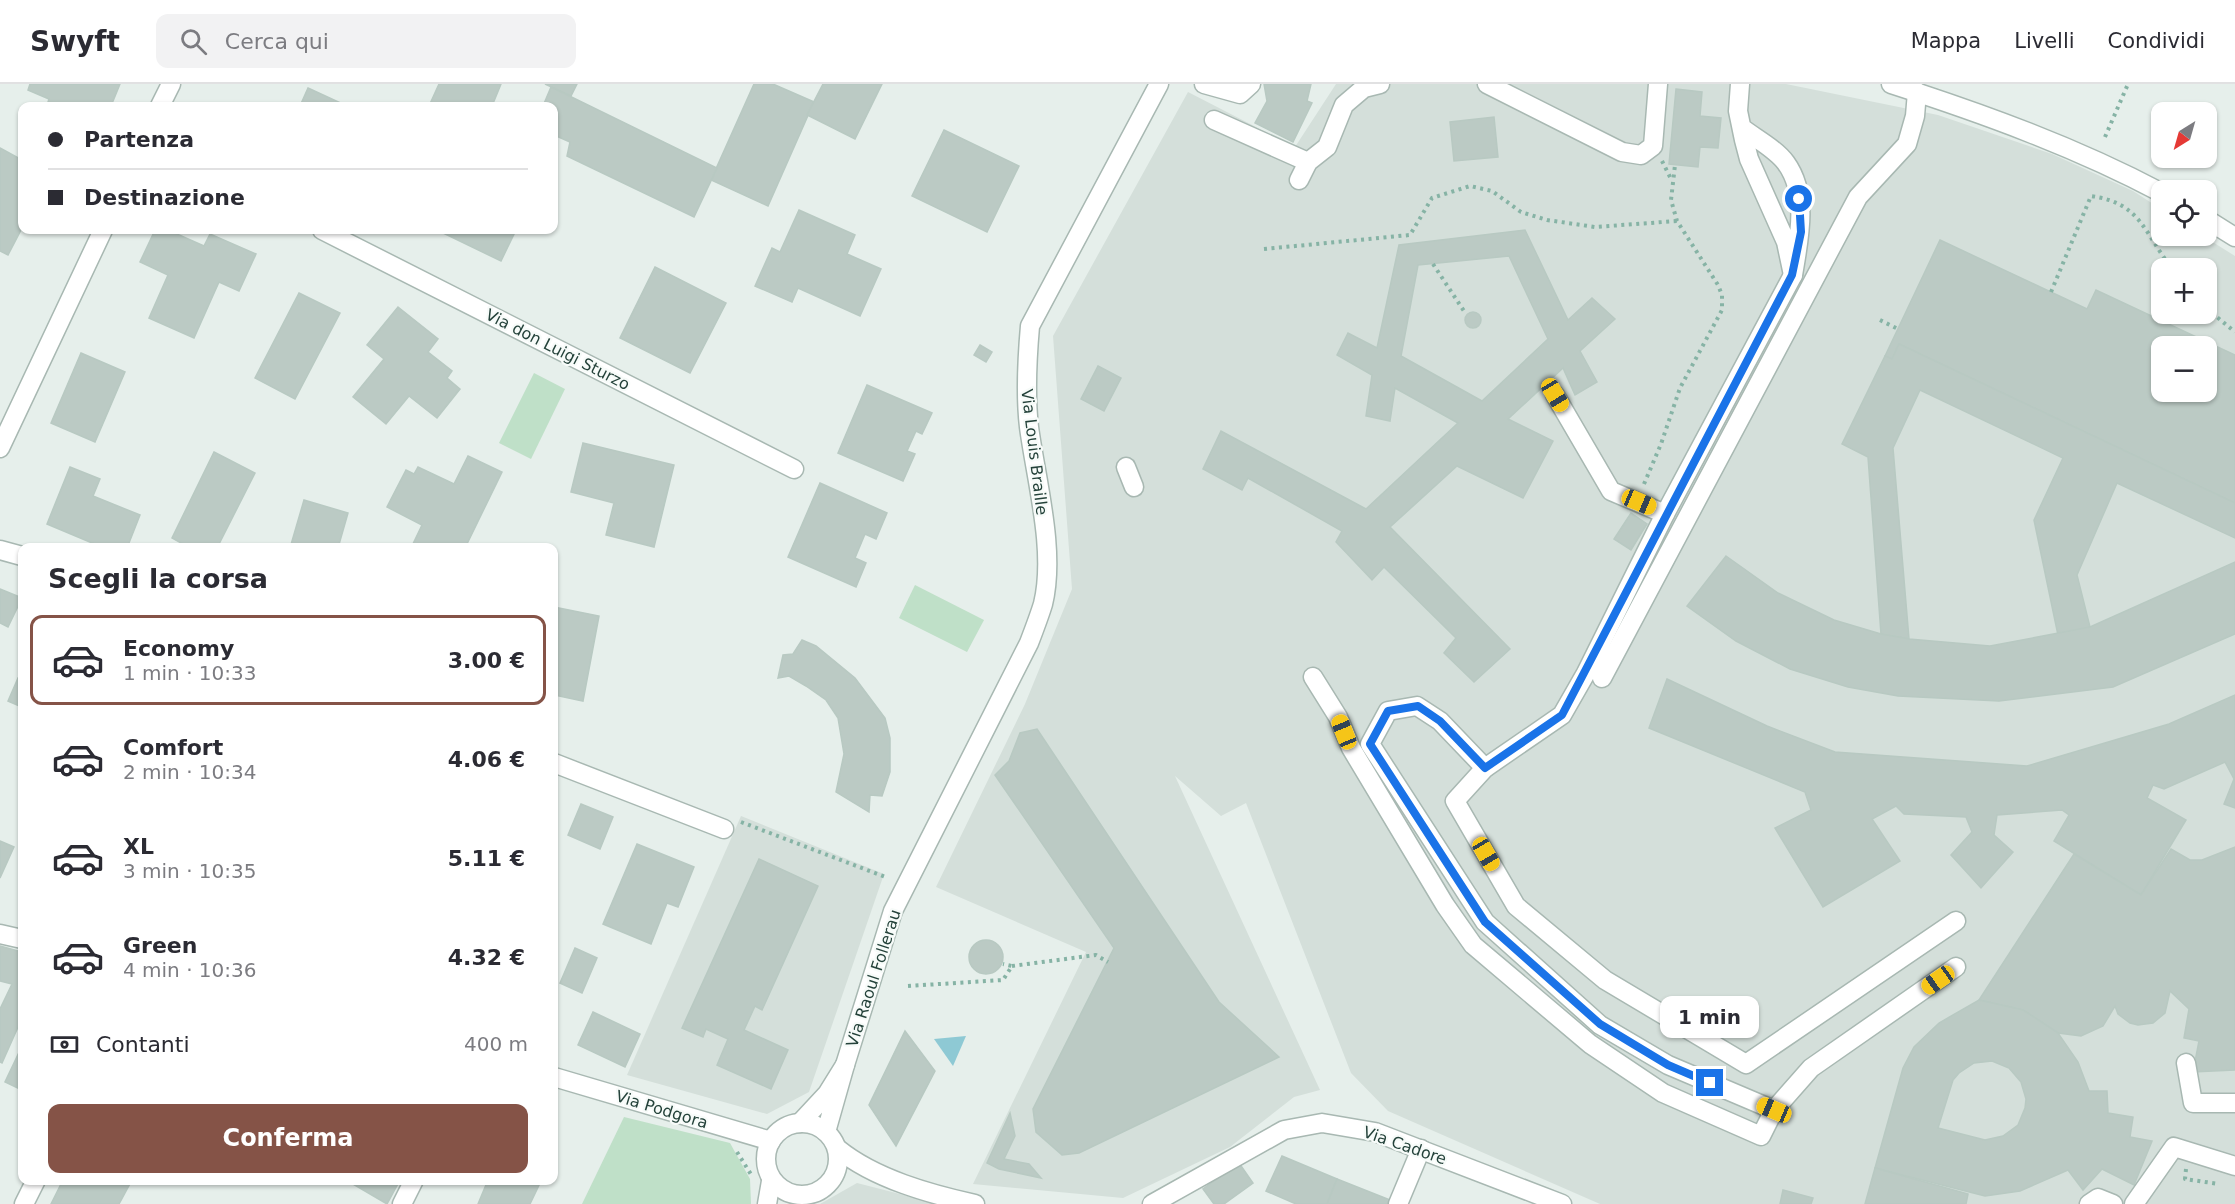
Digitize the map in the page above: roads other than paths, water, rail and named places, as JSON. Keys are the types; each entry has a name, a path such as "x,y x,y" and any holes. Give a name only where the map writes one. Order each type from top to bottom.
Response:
{"street":[{"path":"162,102 171,84"},
{"name":"Via Louis Braille","path":"935,827 1029,643 1043,602 1046,571 1044,516 1029,426 1026,370 1030,326 1159,84"},
{"path":"1204,84 1240,94 1251,84"},
{"path":"1299,180 1308,162 1327,147 1344,105 1364,88 1380,84"},
{"path":"1487,84 1622,152 1641,155 1653,146 1658,84"},
{"path":"1740,84 1738,111 1749,159 1786,242 1792,275"},
{"path":"1891,84 1983,113 2054,141 2151,188"},
{"path":"1602,678 1858,197 1907,144 1915,116 1917,92"},
{"path":"1214,120 1308,162"},
{"path":"1742,128 1785,161 1797,182 1801,232 1792,275 1665,514 1562,715 1485,768 1455,801 1516,906 1605,980 1746,1064 1956,921"},
{"path":"2217,226 2235,237"},
{"path":"0,448 101,234"},
{"name":"Via don Luigi Sturzo","path":"330,234 794,469"},
{"path":"1555,395 1611,490 1665,514"},
{"path":"1126,467 1134,487"},
{"path":"0,550 18,555"},
{"path":"1313,677 1338,717 1351,748 1380,797 1445,905 1473,945 1590,1044 1663,1093 1761,1136 1774,1110 1811,1068 1956,967"},
{"path":"1485,768 1440,721 1418,706 1388,711 1370,744 1485,922 1600,1024 1668,1065 1774,1110"},
{"path":"558,765 724,829"},
{"name":"Via Raoul Follerau","path":"826,1132 884,937 906,885 935,827"},
{"path":"0,934 18,938"},
{"path":"2186,1063 2193,1103 2235,1103"},
{"name":"Via Raoul Follerau","path":"800,1123 827,1094 845,1065"},
{"name":"Via Podgora","path":"558,1078 771,1141"},
{"path":"767,1204 771,1181 767,1167 771,1141 790,1124 800,1123 826,1132 838,1149 875,1171 951,1198 975,1204"},
{"name":"Via Cadore","path":"1152,1204 1284,1130 1322,1123 1348,1125 1375,1132 1562,1204"},
{"path":"2134,1204 2174,1147 2235,1166"},
{"path":"771,1181 802,1200 826,1187 835,1176 839,1162 838,1149"},
{"path":"1398,1204 1421,1149"},
{"path":"24,1204 34,1185"},
{"path":"402,1204 412,1185"},
{"path":"2089,1204 2098,1198 2113,1204"}],"water":[{"path":"966,1036 953,1066 934,1039"}]}
